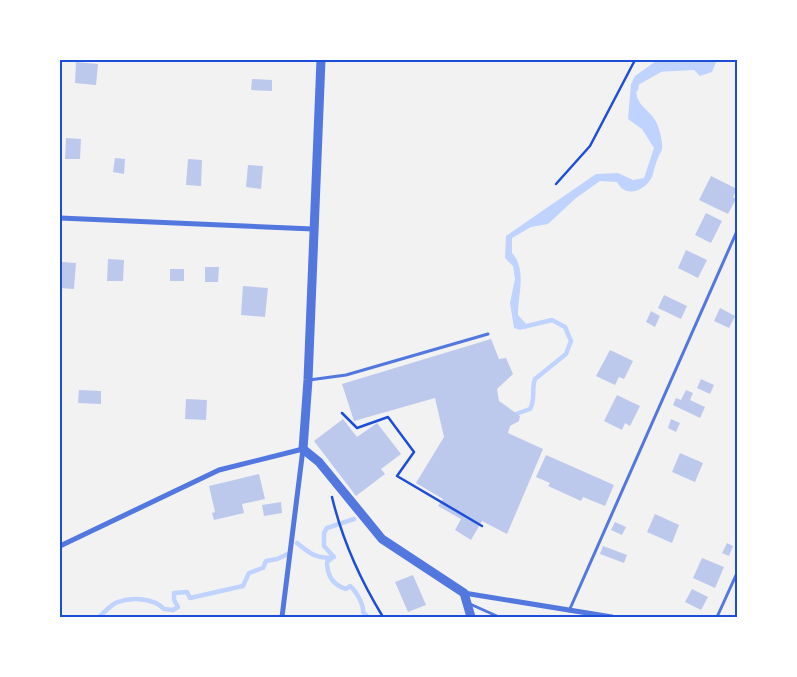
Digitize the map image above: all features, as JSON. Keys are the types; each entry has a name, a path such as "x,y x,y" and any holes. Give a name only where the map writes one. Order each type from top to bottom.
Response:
{"street":[{"path":"282,617 303,449 308,380 321,60"},
{"path":"60,218 313,229"},
{"path":"60,546 219,470 303,449"},
{"path":"303,449 319,462 382,539 464,593 612,617"},
{"path":"464,593 471,617"}],"lane":[{"path":"569,611 737,231"},
{"path":"308,380 346,375 488,334"},
{"path":"717,617 737,573"},
{"path":"467,602 500,617"}],"path":[{"path":"556,184 590,146 635,60"},
{"path":"342,413 357,428 388,417 414,452 397,476 482,526"},
{"path":"338,520 369,594 383,617"}],"water":[{"path":"717,60 712,72 700,76 694,70 656,72 637,83 637,98 656,122 662,143 662,150 649,182 640,189 629,191 620,187 617,182 600,181 576,198 548,224 531,227 512,238 512,253 517,259 521,282 518,315 528,326 520,330 514,328 510,303 515,279 513,266 505,258 506,236 596,174 618,173 633,180 644,178 654,148 642,129 628,119 631,84 635,76 656,61"}],"building":[{"path":"76,62 98,64 96,85 75,83"},
{"path":"252,79 272,80 272,91 251,90"},
{"path":"66,138 81,139 80,159 65,159"},
{"path":"115,158 125,159 124,174 113,172"},
{"path":"188,159 202,160 201,186 186,185"},
{"path":"248,165 263,166 261,189 246,187"},
{"path":"711,176 737,189 733,197 736,199 728,214 699,200"},
{"path":"706,213 722,221 711,243 695,235"},
{"path":"686,250 707,260 698,278 678,268"},
{"path":"108,259 124,260 123,281 107,281"},
{"path":"62,262 76,263 74,289 60,288"},
{"path":"205,267 219,267 218,282 205,282"},
{"path":"170,269 184,269 184,281 170,281"},
{"path":"243,286 268,288 265,317 241,315"},
{"path":"664,295 687,306 681,319 658,308"},
{"path":"720,308 735,316 729,328 714,321"},
{"path":"651,311 660,316 655,327 646,322"},
{"path":"491,339 499,359 506,358 513,374 497,389 499,401 520,416 519,421 510,426 508,433 543,449 507,534 482,521 471,540 455,530 461,519 438,506 443,499 416,483 444,437 435,398 354,421 342,384"},
{"path":"610,350 633,361 624,379 619,377 615,385 596,376"},
{"path":"701,379 714,385 710,394 697,388"},
{"path":"79,390 101,391 101,404 78,403"},
{"path":"686,390 693,393 690,400 705,407 700,418 673,405 676,398 681,400"},
{"path":"617,395 640,406 630,426 625,423 622,430 604,421"},
{"path":"186,399 207,400 206,420 185,419"},
{"path":"343,419 357,437 377,423 401,454 381,469 385,474 356,496 314,441"},
{"path":"671,419 680,423 676,432 668,428"},
{"path":"680,453 703,463 695,482 672,472"},
{"path":"546,455 614,485 605,506 583,497 581,501 548,486 550,483 536,477"},
{"path":"259,474 265,499 242,504 244,513 214,520 212,513 215,512 209,486"},
{"path":"281,502 282,513 264,516 262,505"},
{"path":"655,514 679,525 672,543 647,532"},
{"path":"615,522 626,527 622,535 611,530"},
{"path":"727,543 733,546 729,556 722,553"},
{"path":"603,546 627,555 624,563 600,554"},
{"path":"702,558 724,567 715,588 693,578"},
{"path":"413,575 426,605 408,612 395,582"},
{"path":"692,589 708,597 701,610 685,602"}],"waterway":[{"path":"636,89 637,83 660,70"},
{"path":"516,414 530,409 533,402 535,379 566,354 571,341 565,327 552,320 523,327"},
{"path":"297,543 309,553 318,557 334,557 324,546 324,533 327,528 354,519"},
{"path":"99,617 115,603 130,599 149,601 160,605 164,609 173,610 178,607 174,600 174,593 187,592 190,598 243,586 249,573 263,568 266,561 277,559 290,553"},
{"path":"331,559 327,562 328,571 332,579 341,587 346,589 350,586 352,588 361,602 363,612 368,617"}]}
